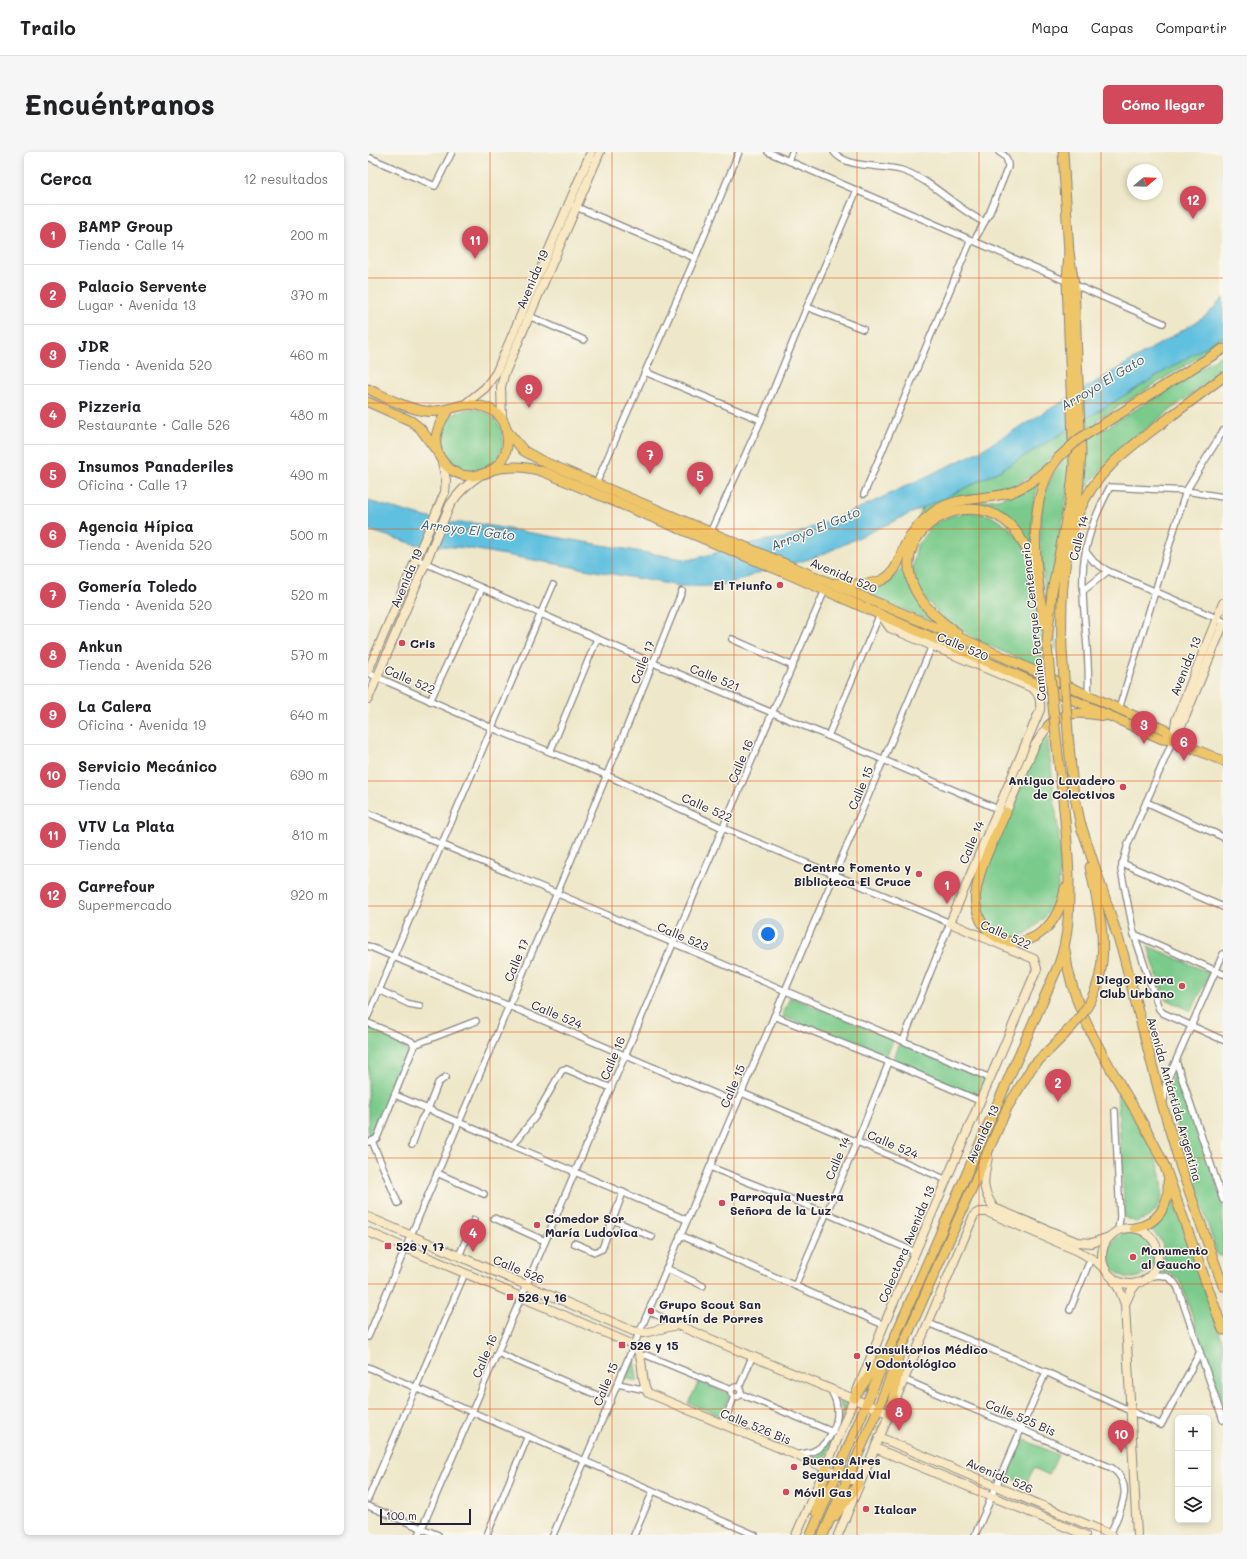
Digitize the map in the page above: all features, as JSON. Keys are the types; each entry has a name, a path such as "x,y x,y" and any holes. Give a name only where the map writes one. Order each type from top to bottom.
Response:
{"main road":[{"name":"Avenida 19","path":"502,419 501,387 504,375 529,316 591,152"},
{"name":"Avenida 19","path":"464,405 485,388 496,372 572,205 600,152"},
{"path":"1047,644 1052,598 1073,482 1077,427 1077,380 1063,152"},
{"path":"1070,283 1070,388 1081,454 1077,504 1070,539"},
{"name":"Camino Parque Centenario","path":"1057,746 1047,644 1039,588 1036,526 1040,495 1050,467 1079,439 1223,349"},
{"name":"Camino Parque Centenario","path":"1069,746 1062,651 1062,605 1070,539 1082,505 1086,496 1101,474 1132,446 1223,377"},
{"path":"368,389 404,405 425,411 449,410 464,405 478,405 491,410 502,419 507,431 508,441 506,452 502,461 495,469 479,476 459,474 442,462 436,450 420,428 411,421 368,402"},
{"path":"436,450 436,435 441,421 449,410"},
{"name":"Avenida 520","path":"507,431 524,451 536,458 738,544 789,570"},
{"name":"Avenida 19","path":"368,672 445,492 446,480 442,462"},
{"name":"Avenida 520","path":"495,469 518,466 528,467 544,472 725,548 789,570 970,642 1166,730 1173,740"},
{"path":"827,586 864,584 876,582 886,577 898,564 906,544 916,529 936,510 959,501 1002,495 1018,490 1036,479 1050,467"},
{"name":"Avenida 19","path":"368,699 425,562 456,496 466,485 479,476"},
{"path":"970,642 951,629 930,610 916,592 910,577 909,564 911,551 920,534 934,520 950,512 967,509 987,512 1000,518 1013,528 1023,543 1028,553 1039,588"},
{"name":"Avenida 520","path":"827,586 880,614 1162,739 1173,740 1223,761"},
{"name":"Avenida 13","path":"1173,740 1176,720 1220,620 1223,603"},
{"name":"Calle 520","path":"880,614 890,628 1030,687 1036,690 1040,697"},
{"name":"Avenida 13","path":"1173,740 1183,722 1223,624"},
{"name":"Calle 14","path":"1002,811 1040,710 1040,697"},
{"path":"1048,726 1063,715 1074,712 1122,721"},
{"name":"Calle 14","path":"950,922 1034,745 1048,726"},
{"name":"Avenida 13","path":"811,1533 893,1340 1059,964 1064,947 1068,915 1069,874 1064,802 1057,746"},
{"name":"Avenida 13","path":"823,1533 878,1408 903,1345 1007,1108 1019,1086 1038,1060 1064,1035 1086,1010 1095,992 1100,974 1102,938 1099,912 1073,788 1069,746"},
{"path":"1002,811 975,893 979,917 989,933 999,940 1013,943 1025,941 1043,931 1054,918 1060,907 1069,874"},
{"name":"Avenida Antártida Argentina","path":"1081,825 1123,952 1163,1107 1181,1168 1223,1286"},
{"name":"Calle 522","path":"950,922 1028,956 1034,959 1036,963"},
{"path":"1064,947 1067,970 1073,991 1087,1026 1155,1145 1165,1167 1223,1330"},
{"name":"Colectora Avenida 13","path":"796,1535 826,1468 915,1252 1036,974 1036,963"},
{"path":"991,1142 984,1187 986,1196 994,1208 1077,1242 1092,1243 1109,1237 1118,1230 1146,1225 1158,1216 1166,1202 1168,1191 1165,1167"},
{"path":"838,1535 859,1483 905,1380 972,1218 979,1212 987,1212 1091,1258 1106,1270 1120,1291 1124,1304 1137,1535"},
{"name":"Calle 526","path":"368,1217 633,1331 640,1332"},
{"path":"1112,1277 1120,1282 1128,1284 1137,1283 1148,1277 1155,1269 1158,1258 1157,1248 1152,1238 1144,1231 1134,1228"},
{"name":"Calle 526","path":"368,1232 634,1345"},
{"path":"1106,1270 1102,1254 1103,1248 1109,1237"},
{"path":"1214,1258 1223,1263"},
{"path":"1124,1304 1137,1283"},
{"path":"640,1332 644,1333 677,1326 867,1403 890,1414"},
{"path":"854,1398 893,1340"},
{"path":"634,1345 640,1357 646,1390"},
{"path":"890,1414 903,1345"},
{"name":"Calle 526 Bis","path":"646,1390 650,1395 796,1455 859,1483"},
{"name":"Avenida 526","path":"879,1437 1111,1535"},
{"name":"Avenida 526","path":"875,1448 1085,1535"},
{"path":"811,1533 826,1468"},
{"path":"823,1533 859,1483"}],"street":[{"path":"368,157 434,186 438,184 452,152"},
{"path":"596,484 695,258 739,152"},
{"path":"768,152 1164,323"},
{"path":"789,161 792,152"},
{"path":"834,152 846,161 895,168 915,176 925,181 963,210 984,222"},
{"path":"864,494 972,240 984,222 1008,167 1006,156 999,152"},
{"path":"710,533 761,420 857,190"},
{"path":"572,205 695,258"},
{"path":"807,307 863,329"},
{"path":"529,316 584,340"},
{"path":"644,372 761,420"},
{"path":"1119,709 1154,590 1186,490 1223,431"},
{"name":"Calle 14","path":"1088,695 1089,668 1083,591 1083,571 1091,528 1102,502 1110,486 1186,490"},
{"path":"1186,490 1223,496"},
{"path":"1086,552 1094,562 1108,571 1220,620"},
{"name":"Calle 521","path":"416,559 597,639 1002,811"},
{"path":"1083,591 1108,571"},
{"path":"368,1016 553,585"},
{"name":"Calle 16","path":"419,1535 827,586"},
{"path":"430,701 482,588"},
{"name":"Calle 17","path":"368,1337 557,893 682,591"},
{"path":"828,736 880,614"},
{"path":"550,752 597,639"},
{"path":"732,639 793,666"},
{"name":"Calle 15","path":"553,1535 932,646"},
{"name":"Calle 522","path":"368,672 430,701 606,775 723,828 950,922"},
{"name":"Avenida 13","path":"1122,863 1173,740"},
{"path":"1146,802 1223,837"},
{"name":"Calle 523","path":"368,813 990,1078"},
{"path":"1122,863 1223,907"},
{"name":"Avenida Antártida Argentina","path":"1122,863 1123,880 1134,934 1158,1009 1190,1026"},
{"name":"Calle 14","path":"903,1041 950,922"},
{"path":"1134,934 1223,974"},
{"name":"Calle 524","path":"368,946 737,1103"},
{"path":"1163,1107 1164,1089 1190,1026 1223,954"},
{"path":"379,990 409,1004 420,1006"},
{"path":"774,1016 889,1062 980,1101"},
{"path":"414,1044 476,1021"},
{"path":"368,1022 411,1041 414,1044"},
{"path":"1190,1026 1223,1040"},
{"path":"398,1203 370,1142 377,1138 396,1095 414,1044"},
{"name":"Avenida Antártida Argentina","path":"1176,1061 1223,1200"},
{"name":"Calle 14","path":"795,1286 857,1142 889,1062"},
{"path":"513,1145 535,1117 562,1070 566,1069 611,1088"},
{"path":"412,1146 421,1120 428,1109 438,1083 446,1077"},
{"name":"Calle 524","path":"742,1093 947,1180"},
{"path":"396,1095 687,1220"},
{"path":"1115,1111 1120,1217 1118,1230"},
{"path":"710,1167 826,1213 915,1252"},
{"path":"437,1173 484,1194"},
{"path":"574,1243 595,1252 602,1249 623,1192"},
{"path":"494,1218 545,1241"},
{"path":"458,1256 474,1220"},
{"path":"613,1220 652,1237"},
{"path":"680,1235 884,1325"},
{"path":"1070,1310 1091,1258"},
{"path":"666,1268 703,1286"},
{"path":"368,1499 465,1273"},
{"path":"1148,1277 1163,1275 1170,1277 1175,1282 1223,1420"},
{"path":"649,1311 677,1326"},
{"path":"928,1323 1046,1372 1161,1425 1200,1352"},
{"path":"498,1352 610,1401"},
{"path":"640,1357 646,1355 731,1390"},
{"path":"741,1394 741,1390 739,1388 752,1357"},
{"path":"368,1367 755,1535"},
{"path":"975,1535 1046,1372"},
{"name":"Calle 525 Bis","path":"905,1380 1112,1468 1119,1473 1124,1481 1125,1492 1111,1535"},
{"name":"Calle 526 Bis","path":"618,1384 646,1390"},
{"path":"731,1390 735,1387 739,1388"},
{"path":"796,1455 816,1449 824,1444 833,1432 837,1411 836,1402 830,1388"},
{"path":"723,1425 734,1397 731,1390"},
{"path":"734,1397 741,1394"},
{"path":"741,1394 833,1432"},
{"path":"487,1535 528,1436"},
{"path":"634,1535 653,1491"},
{"path":"368,1506 438,1535"}],"green space":[{"path":"1223,336 1223,342 1097,420 1103,430 1223,354 1223,370 1124,446 1105,465 1083,492 1082,421"},
{"path":"472,409 484,412 494,418 500,428 503,440 500,452 494,462 484,468 472,471 460,468 450,462 444,452 441,440 444,428 450,418 460,412"},
{"path":"1071,428 1071,473 1047,608 1042,571 1040,532 1041,512 1045,494 1052,477 1063,461 1056,454 1035,473 1016,485 994,492 958,498 916,526 922,508 1001,470"},
{"path":"1040,481 1034,501 1032,521 1035,562 1019,529 1001,514 985,509 968,507 951,510 936,517 922,528 913,541 907,558 906,573 908,582 918,600 942,625 845,586 876,585 883,583 896,575 901,569 911,541 916,533 926,522 942,511 957,505 1009,496"},
{"path":"1072,502 1061,575 1057,612 1056,649 1054,649 1054,612 1056,593"},
{"path":"968,512 989,515 1008,526 1026,548 1036,584 1044,642 1042,669 981,642 945,620 920,593 912,570 917,545 933,525 948,517"},
{"path":"1047,733 1060,853 1057,890 1052,906 1038,924 1025,934 1013,937 999,932 988,923 984,917 980,903 979,890 982,879 1038,746"},
{"name":"Diego Rivera Club Urbano","path":"1148,946 1210,973 1191,1011 1164,998"},
{"path":"790,997 894,1039 886,1057 782,1016"},
{"path":"368,1027 400,1040 406,1047 407,1056 377,1129 368,1135"},
{"path":"900,1043 985,1078 977,1097 893,1061"},
{"path":"1176,1061 1223,1205 1223,1257 1217,1254 1167,1097"},
{"path":"1117,1089 1153,1150 1159,1168 1162,1185 1161,1201 1153,1214 1136,1222 1125,1218"},
{"path":"1171,1193 1223,1343 1223,1406 1182,1286 1173,1275 1159,1272 1162,1265 1164,1252 1163,1247 1158,1237 1148,1227 1162,1217 1168,1205"},
{"path":"1132,1232 1145,1236 1151,1242 1155,1255 1151,1268 1145,1274 1132,1278 1119,1274 1113,1268 1109,1255 1113,1242 1119,1236"},
{"path":"634,1360 638,1382 626,1378"},
{"path":"699,1382 730,1394 721,1416 688,1403"},
{"path":"837,1395 849,1400 824,1461 814,1457 833,1434 843,1413"},
{"path":"1023,1439 1058,1455 1049,1475 1034,1468 1026,1484 1007,1476"}],"water":[{"name":"Arroyo El Gato","path":"1223,298 1223,336 1001,470 823,554 754,574 737,582 709,586 680,586 466,548 414,544 368,530 368,501 425,517 453,523 473,523 689,560 757,542 787,537 862,507 978,452 1203,318"}],"place":[{"name":"Carrefour","path":"1193,219"},
{"name":"VTV La Plata","path":"475,259"},
{"name":"La Calera","path":"529,408"},
{"name":"Gomería Toledo","path":"650,474"},
{"name":"Insumos Panaderiles","path":"700,495"},
{"name":"El Triunfo","path":"780,585"},
{"name":"Cris","path":"402,643"},
{"name":"JDR","path":"1144,744"},
{"name":"Agencia Hípica","path":"1184,761"},
{"name":"Antiguo Lavadero de Colectivos","path":"1123,787"},
{"name":"Centro Fomento y Biblioteca El Cruce","path":"919,874"},
{"name":"BAMP Group","path":"947,904"},
{"name":"Diego Rivera Club Urbano","path":"1182,986"},
{"name":"Palacio Servente","path":"1058,1102"},
{"name":"Parroquia Nuestra Señora de la Luz","path":"722,1203"},
{"name":"Comedor Sor María Ludovica","path":"537,1225"},
{"name":"526 y 17","path":"388,1246"},
{"name":"Pizzeria","path":"473,1252"},
{"name":"Monumento al Gaucho","path":"1133,1257"},
{"name":"526 y 16","path":"510,1297"},
{"name":"Grupo Scout San Martín de Porres","path":"651,1311"},
{"name":"526 y 15","path":"622,1345"},
{"name":"Consultorios Médico y Odontológico","path":"857,1356"},
{"name":"Ankun","path":"899,1431"},
{"name":"Servicio Mecánico","path":"1121,1453"},
{"name":"Buenos Aires Seguridad Vial","path":"794,1467"},
{"name":"Móvil Gas","path":"786,1492"},
{"name":"Italcar","path":"866,1509"}]}
